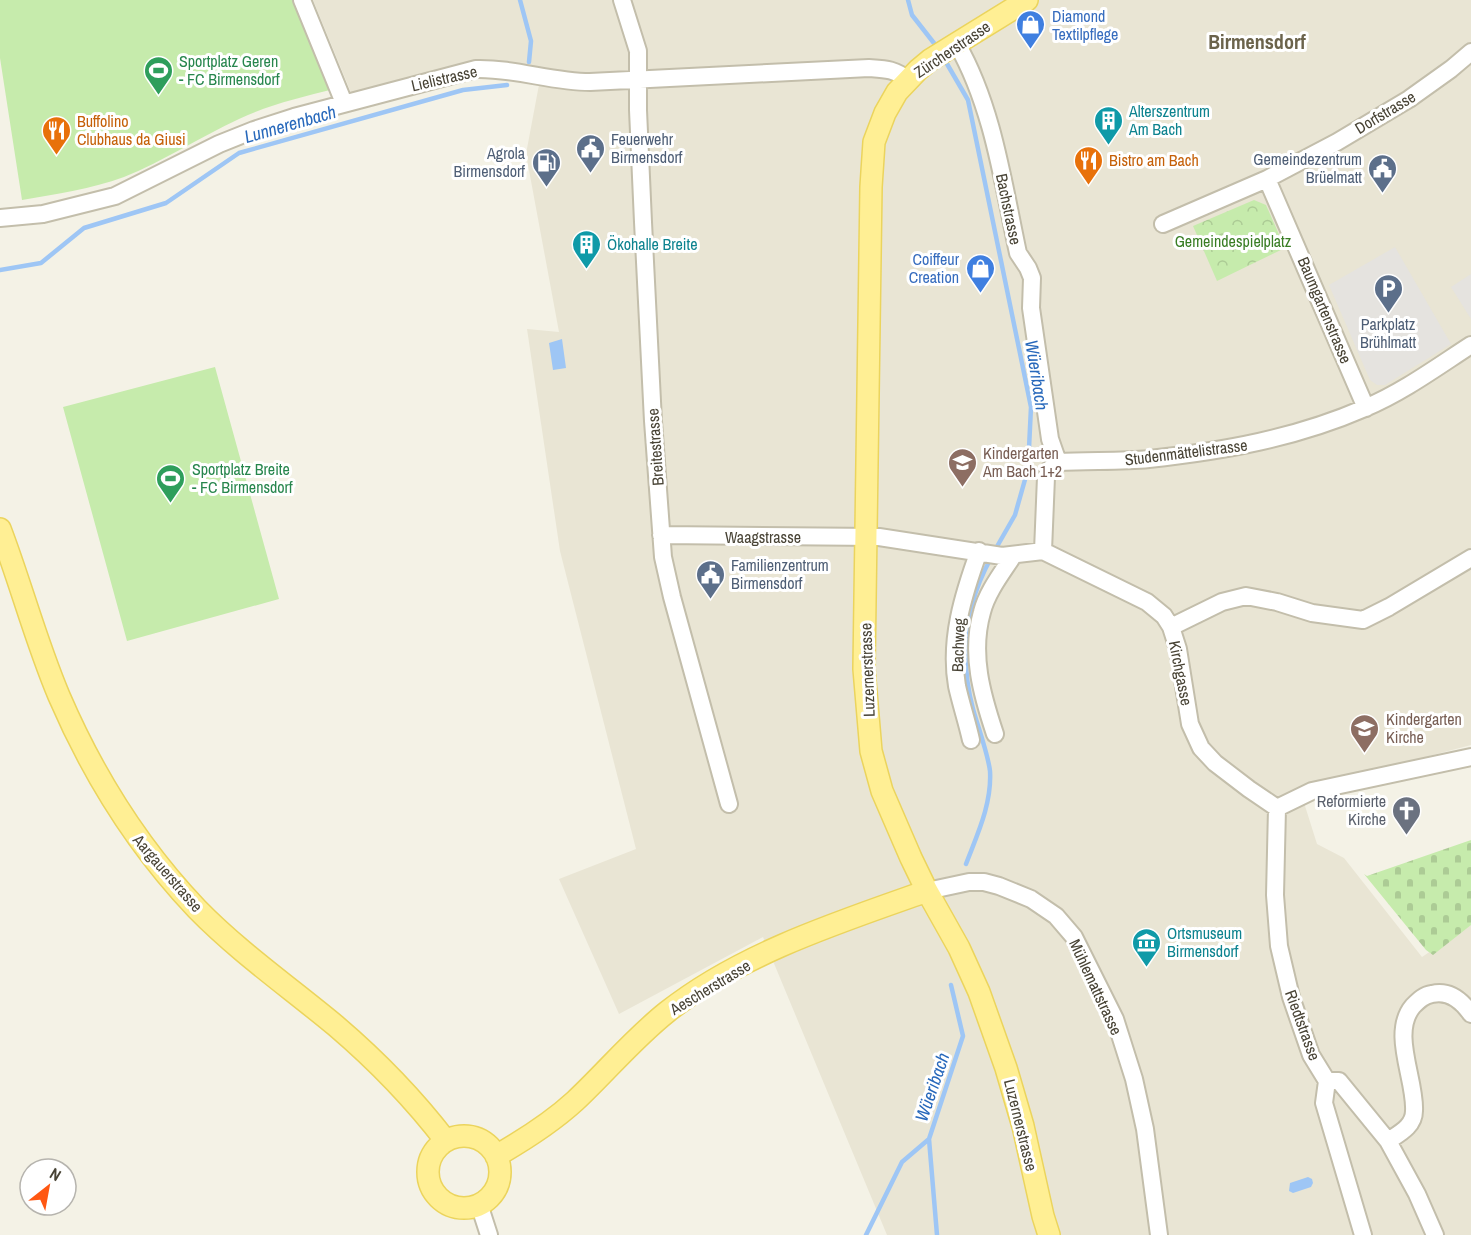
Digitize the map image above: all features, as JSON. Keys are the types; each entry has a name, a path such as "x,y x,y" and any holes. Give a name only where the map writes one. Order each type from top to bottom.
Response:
{"main road":[{"name":"Zürcherstrasse","path":"907,80 944,52 1027,0"},
{"name":"Luzernerstrasse","path":"907,80 885,113 874,142 872,162 864,669 871,751 882,791 927,891 959,948 979,992 1006,1068 1023,1126 1049,1235"},
{"name":"Aargauerstrasse","path":"0,529 58,694 82,747 106,791 132,831 198,910 387,1072 407,1092 446,1141"},
{"name":"Aescherstrasse","path":"496,1156 550,1121 573,1102 646,1030 704,987 759,957 830,926 927,891"},
{"path":"465,1136 474,1137 491,1148 496,1156 499,1165 498,1184 487,1199 479,1204 469,1207 450,1205 441,1199 430,1184 429,1164 438,1147 446,1141 465,1136"}],"street":[{"path":"302,0 344,103"},
{"name":"Breitestrasse","path":"622,0 638,51 643,222 663,557 729,804"},
{"name":"Bachstrasse","path":"944,52 964,56 986,112 1018,253 1032,278 1031,308 1050,439 1058,462"},
{"name":"Dorfstrasse","path":"1163,224 1267,179 1337,142 1409,99 1471,52"},
{"name":"Lielistrasse","path":"0,218 43,214 115,196 245,134 294,117 476,69 494,69 571,82 639,81 858,68 891,70 900,73 907,80"},
{"name":"Baumgartenstrasse","path":"1267,179 1366,408"},
{"name":"Studenmättelistrasse","path":"1058,462 1146,460 1231,449 1312,429 1366,408 1401,390 1471,345"},
{"path":"866,537 995,554 1043,551 1046,477 1050,469 1058,462"},
{"name":"Waagstrasse","path":"661,535 866,537"},
{"name":"Kirchgasse","path":"1043,551 1146,602 1164,616 1171,627 1178,649 1190,724 1201,748 1215,763 1277,808"},
{"path":"995,554 997,580 982,612 978,642 978,669 982,693 995,734"},
{"name":"Bachweg","path":"971,740 957,685 955,651 958,619 964,590 995,554"},
{"path":"1171,627 1222,602 1246,597 1277,602 1312,613 1363,620 1471,558"},
{"path":"1277,808 1312,791 1471,757"},
{"name":"Riedtstrasse","path":"1277,808 1275,895 1279,946 1291,997 1311,1055 1327,1081 1324,1103 1363,1235"},
{"name":"Mühlemattstrasse","path":"927,891 969,882 984,882 999,886 1031,898 1056,916 1074,937 1115,1020 1134,1079 1145,1129 1159,1235"},
{"path":"1388,1141 1410,1125 1414,1111 1404,1039 1404,1023 1407,1013 1420,999 1433,993 1447,994 1462,1002 1471,1014"},
{"path":"1327,1081 1339,1081 1388,1141 1436,1235"},
{"path":"479,1204 489,1235"}],"shaded area":[{"path":"313,0 1471,0 1471,745 1300,790 1317,844 1344,858 1422,957 1471,924 1471,1235 887,1235 763,937 619,1014 559,879 636,849 560,551 527,329 559,332 526,154 541,74 484,64 352,95"},
{"name":"Parkplatz Brühlmatt","path":"1395,247 1451,344 1385,385 1377,385 1370,380 1329,285"},
{"path":"1471,274 1471,319 1451,287"}],"green space":[{"name":"Sportplatz Geren - FC Birmensdorf","path":"0,0 295,0 334,89 250,114 124,177 86,188 22,200 0,58"},
{"name":"Gemeindespielplatz","path":"1254,200 1266,205 1285,248 1217,281 1193,226"},
{"name":"Sportplatz Breite - FC Birmensdorf","path":"215,367 279,599 127,641 63,407"},
{"path":"1471,840 1471,925 1433,955 1426,950 1364,874 1367,876"}],"water":[{"path":"562,339 566,368 553,370 549,343"},
{"path":"1308,1177 1312,1179 1311,1187 1293,1193 1289,1191 1290,1183"}],"waterway":[{"name":"Lunnerenbach","path":"520,0 531,41 529,62"},
{"name":"Wüeribach","path":"908,0 912,15 937,47"},
{"name":"Wüeribach","path":"943,57 968,100 1031,407 1028,469 1015,515 995,550"},
{"name":"Lunnerenbach","path":"0,270 41,263 84,228 166,203 239,153 463,90 507,85"},
{"name":"Wüeribach","path":"966,864 983,819 990,783 990,771 973,709 966,670 967,631 975,594 991,558"},
{"name":"Wüeribach","path":"937,1235 929,1139 963,1036 951,985"},
{"path":"866,1235 902,1162 929,1139"}],"place":[{"name":"Diamond Textilpflege","path":"1031,50"},
{"name":"Sportplatz Geren - FC Birmensdorf","path":"158,96"},
{"name":"Alterszentrum Am Bach","path":"1108,146"},
{"name":"Buffolino Clubhaus da Giusi","path":"56,156"},
{"name":"Feuerwehr Birmensdorf","path":"590,174"},
{"name":"Bistro am Bach","path":"1088,186"},
{"name":"Agrola Birmensdorf","path":"546,188"},
{"name":"Gemeindezentrum Brüelmatt","path":"1383,194"},
{"name":"Ökohalle Breite","path":"586,270"},
{"name":"Coiffeur Creation","path":"980,294"},
{"name":"Parkplatz Brühlmatt","path":"1388,314"},
{"name":"Kindergarten Am Bach 1+2","path":"962,488"},
{"name":"Sportplatz Breite - FC Birmensdorf","path":"171,504"},
{"name":"Familienzentrum Birmensdorf","path":"710,600"},
{"name":"Kindergarten Kirche","path":"1365,754"},
{"name":"Reformierte Kirche","path":"1407,836"},
{"name":"Ortsmuseum Birmensdorf","path":"1146,968"}],"district":[{"name":"Birmensdorf","path":"1257,41"}]}
